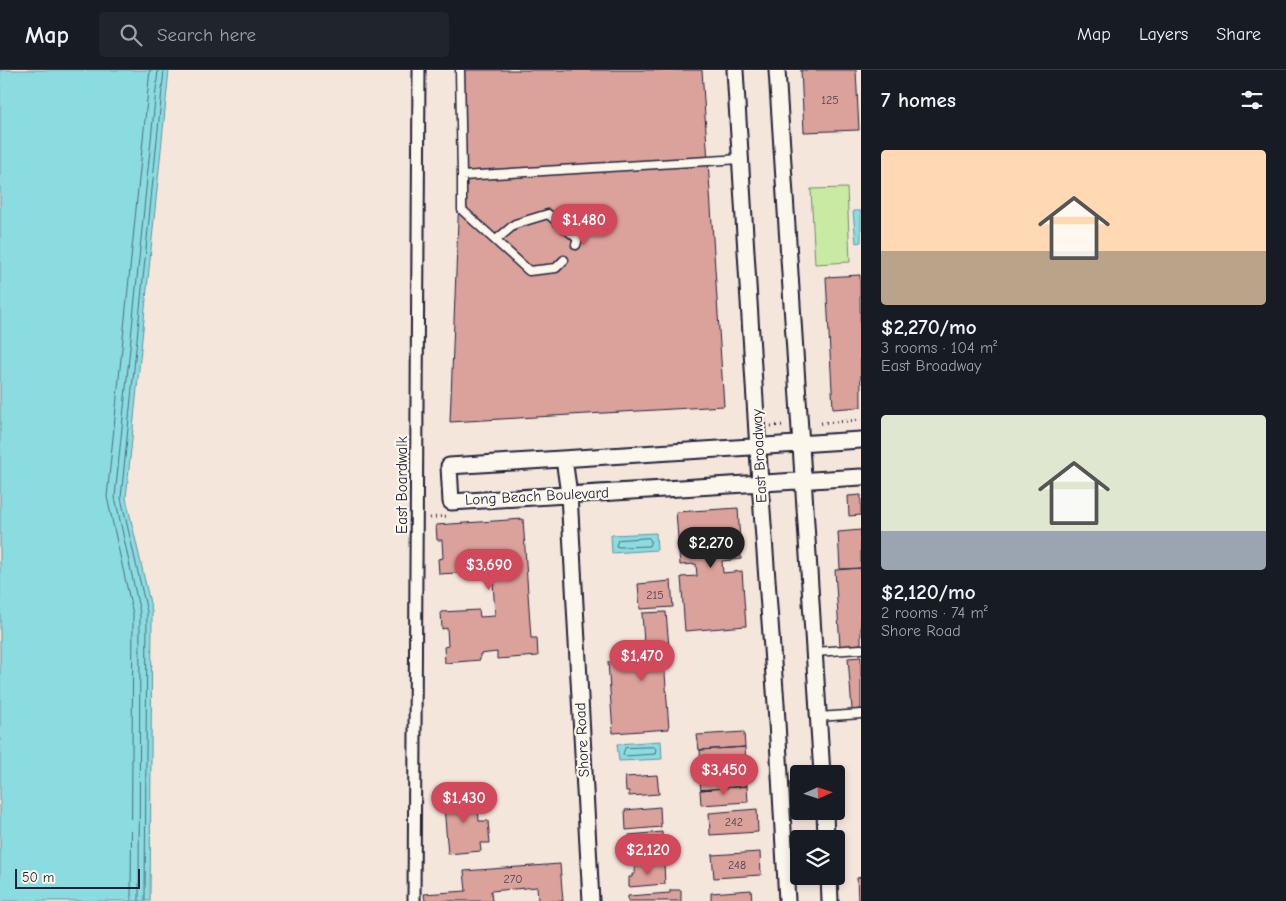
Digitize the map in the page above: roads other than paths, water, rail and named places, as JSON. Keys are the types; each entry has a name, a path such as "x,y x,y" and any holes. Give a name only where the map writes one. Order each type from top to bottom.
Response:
{"street":[{"name":"East Boardwalk","path":"414,901 419,70"},
{"name":"East Broadway","path":"735,70 786,901"},
{"path":"777,70 821,765"},
{"name":"Long Beach Boulevard","path":"861,440 448,466 451,502 861,477"},
{"name":"Shore Road","path":"564,459 569,494 592,901"},
{"path":"829,885 830,901"}],"lane":[{"path":"460,70 462,210 529,270 556,268 564,260"},
{"path":"462,176 741,159"},
{"path":"496,240 515,224 548,214 578,239 576,245"},
{"path":"814,652 861,649"},
{"path":"818,717 861,714"}],"water":[{"path":"0,70 169,70 126,498 152,612 150,901 0,901"},
{"path":"853,211 861,211 861,242 856,243"},
{"path":"656,533 657,550 612,553 611,535"},
{"path":"661,741 662,759 619,761 617,744"}]}
